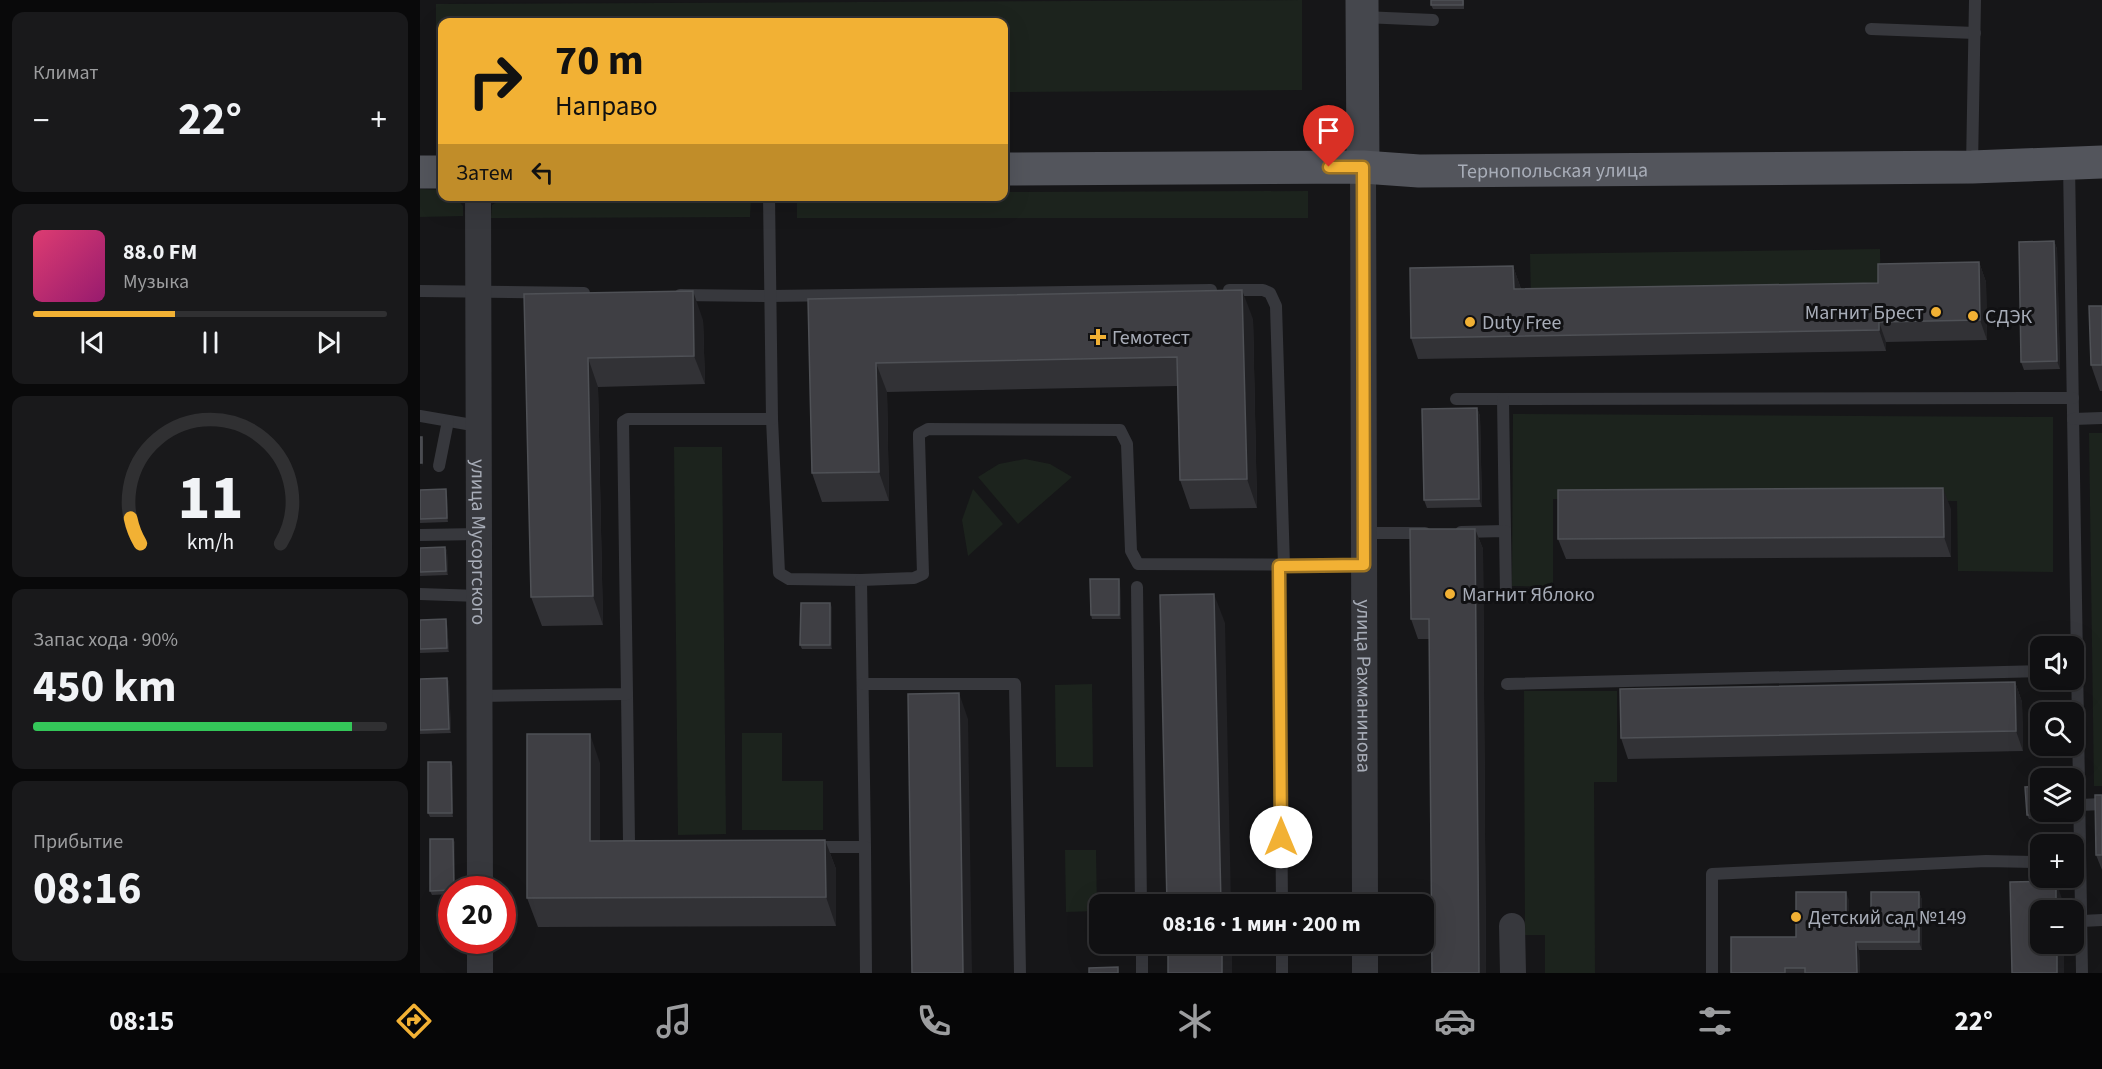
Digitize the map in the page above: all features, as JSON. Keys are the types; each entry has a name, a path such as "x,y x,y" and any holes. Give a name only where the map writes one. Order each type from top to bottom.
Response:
{"main road":[{"name":"улица Рахманинова","path":"1362,8 1363,167"},
{"name":"Тернопольская улица","path":"1008,169 1363,167 1419,171 1972,167 2102,162"},
{"path":"420,172 438,172"}],"street":[{"name":"улица Рахманинова","path":"1363,167 1365,894"},
{"name":"улица Мусоргского","path":"478,201 480,876"},
{"path":"1512,926 1513,973"},
{"path":"480,954 480,973"},
{"path":"1365,954 1365,973"}],"lane":[{"path":"1972,167 1975,0"},
{"path":"1362,8 1433,20"},
{"path":"1871,28 1975,33"},
{"path":"2069,163 2075,636"},
{"path":"769,201 772,419 779,573 789,579 861,580 914,578 923,574 919,434 928,429 1120,430 1127,444 1131,551 1138,564 1364,565"},
{"path":"665,295 770,296 1263,290 1269,292 1276,306 1282,566 1282,894"},
{"path":"420,291 595,294"},
{"path":"1456,399 2073,398"},
{"path":"1503,399 1506,596"},
{"path":"420,416 478,426"},
{"path":"2073,419 2102,418"},
{"path":"648,849 633,849 629,842 623,422 628,419 772,419"},
{"path":"440,466 448,420"},
{"path":"1364,533 1505,531"},
{"path":"420,536 479,534"},
{"path":"861,580 866,973"},
{"path":"1137,587 1141,894"},
{"path":"420,594 479,596"},
{"path":"1507,684 2030,672"},
{"path":"863,684 1015,684 1020,973"},
{"path":"2076,690 2079,768"},
{"path":"480,696 627,694"},
{"path":"2084,805 2102,804"},
{"path":"801,848 865,847"},
{"path":"1712,973 1712,874 1986,861 2030,862"},
{"path":"2084,921 2102,920"},
{"path":"1142,954 1142,973"},
{"path":"1282,954 1282,973"},
{"path":"2082,954 2082,973"}],"shaded area":[{"path":"1302,0 1302,90 1008,92 1008,18 438,18 438,96 436,96 436,4"},
{"path":"420,189 438,190 438,201 459,201 463,206 463,216 420,217"},
{"path":"1308,191 1308,218 797,218 797,201 1008,201 1008,192"},
{"path":"499,201 751,201 750,217 491,218 492,205"},
{"path":"1880,249 1881,295 1531,299 1530,254"},
{"path":"1513,414 2053,417 2053,572 1958,571 1957,501 1553,499 1553,587 1512,586"},
{"path":"2089,433 2102,433 2102,786 2094,786"},
{"path":"674,447 722,447 726,834 678,835"},
{"path":"1025,459 1050,464 1072,477 1018,524 978,477 999,464"},
{"path":"973,489 1003,524 968,556 962,520"},
{"path":"1092,684 1093,767 1056,767 1055,685"},
{"path":"1524,691 1617,691 1617,782 1594,782 1595,973 1545,973 1545,935 1525,935"},
{"path":"742,733 782,733 782,781 823,781 823,830 742,830"},
{"path":"1065,850 1096,850 1097,894 1089,894 1089,911 1066,912"}],"building":[{"path":"1431,0 1463,0 1463,5 1431,5"},
{"path":"2054,241 2057,361 2021,362 2019,242"},
{"path":"1979,262 1980,320 1879,322 1879,330 1411,338 1410,268 1513,266 1514,289 1878,283 1878,264"},
{"path":"1242,290 1247,479 1180,480 1177,357 876,363 879,472 812,473 808,299"},
{"path":"693,291 694,356 588,358 593,596 531,597 524,294"},
{"path":"2089,306 2102,306 2102,365 2091,365"},
{"path":"1477,408 1479,499 1424,500 1422,409"},
{"path":"420,437 422,437 422,463 420,463"},
{"path":"1943,488 1944,537 1558,539 1558,490"},
{"path":"446,489 447,518 420,519 420,490"},
{"path":"1410,529 1475,529 1479,973 1432,973 1434,894 1431,894 1429,619 1411,619"},
{"path":"445,547 446,571 420,572 420,548"},
{"path":"1090,579 1119,579 1119,615 1091,615"},
{"path":"1214,594 1221,894 1167,894 1160,595"},
{"path":"801,603 830,603 830,645 800,645"},
{"path":"446,619 447,648 420,649 420,620"},
{"path":"447,678 449,729 420,730 420,679"},
{"path":"2015,682 2016,731 1621,738 1620,689"},
{"path":"959,693 963,973 912,973 908,694"},
{"path":"527,734 590,734 590,841 825,840 826,897 527,898"},
{"path":"428,762 451,762 452,813 428,813"},
{"path":"2025,787 2030,787 2030,815 2027,815"},
{"path":"2095,795 2102,795 2102,855 2096,855"},
{"path":"430,839 453,839 454,876 438,876 438,891 430,891"},
{"path":"2010,882 2030,882 2030,888 2056,888 2056,900 2030,900 2030,954 2057,954 2057,973 2012,973"},
{"path":"1796,892 1846,892 1846,914 1871,914 1871,892 1919,892 1919,942 1856,942 1857,973 1805,973 1805,968 1785,968 1785,973 1731,973 1731,937 1796,937"},
{"path":"1168,954 1222,954 1222,973 1168,973"},
{"path":"1118,967 1118,973 1089,973 1089,968"}],"place":[{"name":"Магнит Брест","path":"1936,312"},
{"name":"СДЭК","path":"1973,316"},
{"name":"Duty Free","path":"1470,322"},
{"name":"Гемотест","path":"1098,337"},
{"name":"Магнит Яблоко","path":"1450,594"},
{"name":"Детский сад №149","path":"1796,917"}],"route":[{"path":"1281,837 1279,566 1364,565 1363,167 1329,167"}]}
